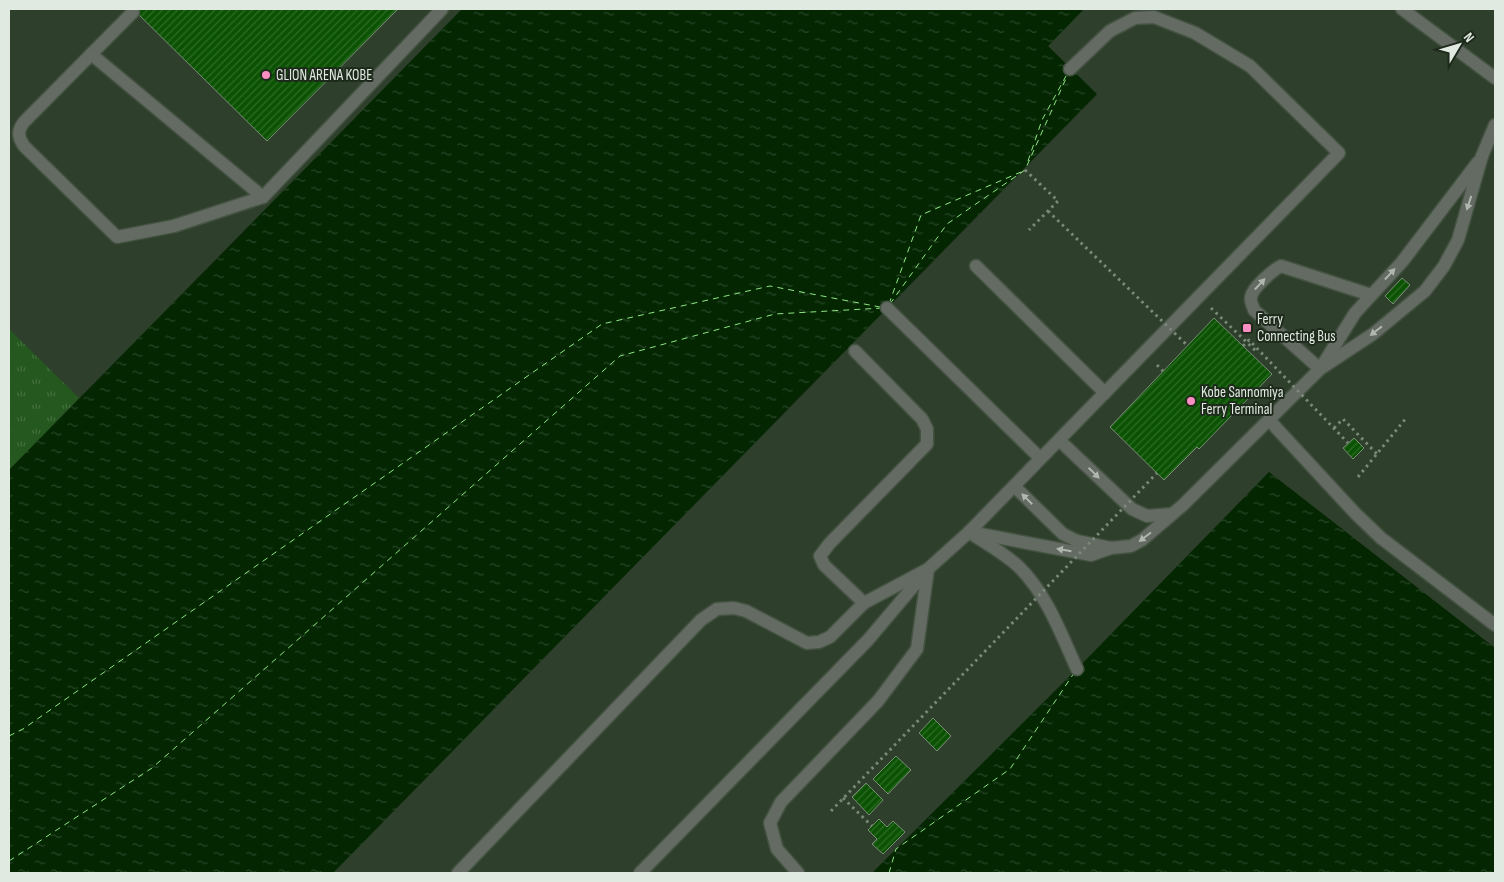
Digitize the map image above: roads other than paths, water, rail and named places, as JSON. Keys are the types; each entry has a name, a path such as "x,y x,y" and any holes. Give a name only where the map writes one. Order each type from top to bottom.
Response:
{"street":[{"path":"133,12 24,122 19,129 18,135 24,146 117,237 174,226 263,197 442,9"},
{"path":"1402,9 1495,78"},
{"path":"640,873 868,640 928,569 969,532 1339,153 1250,66 1195,33 1154,17 1135,18 1110,31 1070,69"},
{"path":"92,54 263,197"},
{"path":"969,532 1091,555 1111,548 1130,546 1142,540 1173,514 1320,369 1373,334 1425,291 1444,266 1458,240 1482,156 1495,126"},
{"path":"1320,369 1355,313 1402,262 1482,156"},
{"path":"976,266 1105,393"},
{"path":"1320,369 1254,310 1250,300 1252,293 1274,269 1281,266 1371,295"},
{"path":"887,308 1040,458"},
{"path":"855,352 922,419 928,429 927,444 830,543 820,556 824,566 864,603"},
{"path":"1268,420 1355,513 1382,538 1495,625"},
{"path":"1059,440 1132,509 1147,516 1173,514"},
{"path":"1014,486 1063,534 1077,541 1111,548"},
{"path":"969,532 1018,566 1032,582 1052,613 1077,669"},
{"path":"458,873 701,620 717,609 734,608 746,612 807,643 819,642 830,637 864,603 928,569"},
{"path":"798,873 777,849 770,823 781,802 878,701 917,649 928,569"}],"water":[{"path":"462,9 1084,9 1048,46 1097,94 333,873 9,873 9,470"},
{"path":"1269,472 1495,648 1495,873 872,873 1077,669"}],"place":[{"name":"GLION ARENA KOBE","path":"266,75"},
{"name":"Ferry Connecting Bus","path":"1247,328"},
{"name":"Kobe Sannomiya Ferry Terminal","path":"1191,401"}]}
